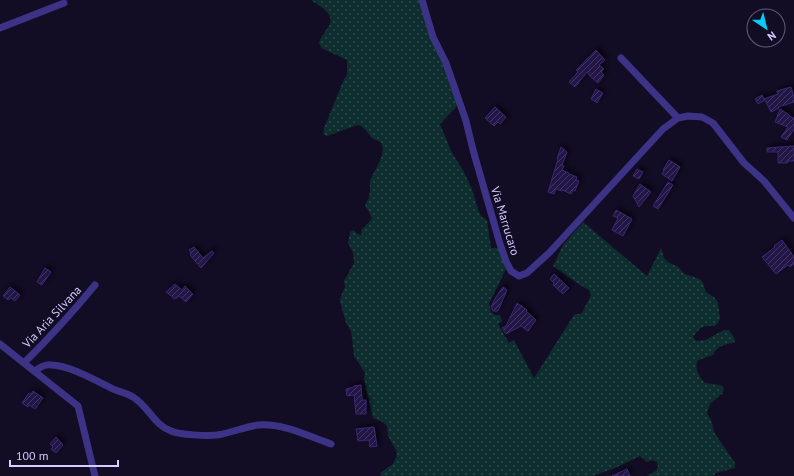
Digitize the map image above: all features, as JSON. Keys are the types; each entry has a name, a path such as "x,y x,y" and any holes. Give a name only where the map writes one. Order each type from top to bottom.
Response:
{"street":[{"name":"Via Marrucaro","path":"422,0 433,37 446,63 466,121 474,156 506,261 511,270 519,276 527,273 549,253 664,129 678,118"},
{"path":"0,28 64,3"},
{"path":"621,58 678,118 688,116 702,117 713,123 739,157 764,181 794,218"},
{"name":"Via Aria Silvana","path":"24,363 52,336 96,285"},
{"name":"Via Aria Silvana","path":"0,344 78,406 95,476"},
{"path":"35,371 50,364 68,368 115,390 134,397 160,425 171,431 183,434 216,435 259,425 277,426 332,444"}],"green space":[{"path":"311,0 420,0 458,105 440,124 452,153 463,170 472,189 479,212 482,217 487,220 491,248 499,248 506,269 489,304 491,312 495,315 500,315 502,321 498,324 509,343 514,340 534,378 574,315 582,313 591,295 589,290 553,266 563,245 583,222 647,276 661,248 664,258 668,262 678,267 685,274 700,279 706,292 715,298 718,303 720,318 715,326 702,327 693,337 696,341 705,340 724,330 729,330 734,337 735,342 722,346 717,349 713,355 698,360 697,369 699,375 705,383 720,385 724,388 723,393 710,404 707,413 712,422 714,432 735,463 735,468 716,473 713,476 647,476 656,471 658,466 657,462 652,460 647,462 640,456 615,468 592,476 381,476 380,473 393,464 397,455 396,450 388,436 387,426 383,422 373,418 364,379 365,373 354,356 351,331 346,323 340,301 345,287 344,281 354,263 353,252 348,243 350,232 354,230 357,234 362,235 361,230 372,219 365,205 370,194 370,181 381,157 383,147 380,142 372,138 364,128 358,125 327,136 323,134 324,128 347,75 347,60 321,48 319,43 331,22 326,11"}],"building":[{"path":"596,50 605,60 599,65 604,69 601,72 604,75 598,83 587,72 575,87 569,82 577,73 578,71 576,70"},
{"path":"791,87 794,102 778,107 779,108 771,112 765,100 758,104 755,99 762,95 764,99 778,94 777,91"},
{"path":"596,89 603,93 597,103 591,99"},
{"path":"495,107 506,117 500,124 498,122 494,126 485,118"},
{"path":"780,109 794,118 794,129 787,140 781,137 788,127 775,122"},
{"path":"794,146 794,161 788,161 788,163 778,163 778,152 767,152 767,148"},
{"path":"561,147 567,152 562,165 564,166 562,170 577,177 576,180 579,181 575,191 573,190 571,194 556,189 554,194 548,192"},
{"path":"669,160 680,167 672,181 662,174"},
{"path":"637,169 643,172 639,179 633,176"},
{"path":"668,182 673,185 658,209 653,206"},
{"path":"640,184 651,192 639,207 633,196"},
{"path":"616,210 632,219 623,236 612,230 618,218 613,216"},
{"path":"782,240 794,257 794,264 790,267 788,265 776,274 762,257"},
{"path":"194,247 203,258 212,251 214,253 201,268 190,255 191,253 189,250"},
{"path":"45,268 51,272 42,285 37,282"},
{"path":"554,274 569,288 563,294 553,285 554,283 550,279"},
{"path":"175,284 182,290 185,286 193,294 186,302 179,296 175,299 166,292"},
{"path":"10,287 20,295 15,301 11,298 8,300 3,296"},
{"path":"503,287 507,290 498,311 493,311 491,307"},
{"path":"517,303 527,310 526,311 536,320 528,331 521,326 506,334 502,328 506,326"},
{"path":"361,385 362,400 366,400 366,414 356,414 354,395 347,396 346,389"},
{"path":"33,391 43,398 35,409 22,403 29,393 31,394"},
{"path":"374,427 377,446 370,447 369,440 358,441 356,429"},
{"path":"56,437 63,445 56,453 51,449 53,447 50,444"},
{"path":"627,469 630,476 612,476"}]}
